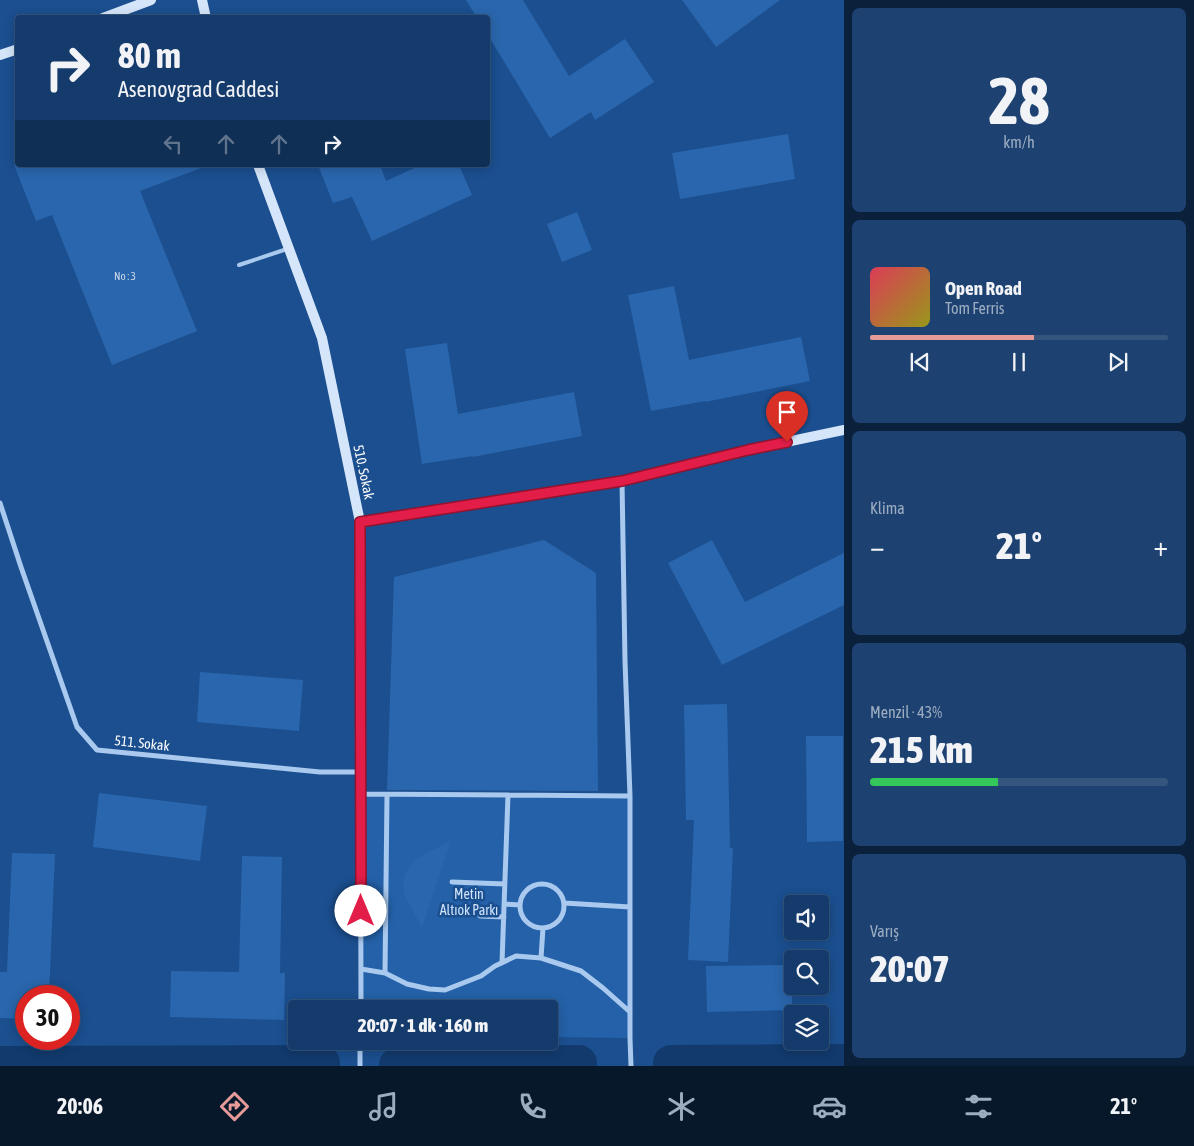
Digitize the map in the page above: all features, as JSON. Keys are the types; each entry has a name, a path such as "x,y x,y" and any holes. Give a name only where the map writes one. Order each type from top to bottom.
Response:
{"main road":[{"path":"111,15 151,0"},
{"path":"202,0 205,15"},
{"path":"0,55 15,50"},
{"name":"510. Sokak","path":"259,167 322,338 360,522"},
{"path":"360,522 622,481 748,450 844,430"}],"street":[{"path":"622,481 625,661 630,796 631,1066"},
{"name":"511. Sokak","path":"0,503 20,567 77,727 97,750 310,771 360,772"},
{"name":"510. Sokak","path":"360,522 361,1000"},
{"path":"361,794 630,796"},
{"path":"385,973 387,795"},
{"path":"502,963 508,795"},
{"path":"452,882 505,884"},
{"path":"544,884 557,890 562,896 564,903 564,910 556,923 543,928 529,924 524,919 520,905 521,898 525,892 531,887 544,884"},
{"path":"564,903 630,907"},
{"path":"504,904 520,905"},
{"path":"480,916 504,917"},
{"path":"541,958 543,928"},
{"path":"361,970 385,973 407,984 429,990 445,990 480,976 516,956 541,958 580,971 630,1012"},
{"path":"360,1050 360,1066"}],"lane":[{"path":"240,265 288,248"}],"green space":[{"name":"Metin Altıok Parkı","path":"361,794 630,796 630,1038 558,1037 558,1000 361,1000"}],"building":[{"path":"466,0 523,0 569,76 625,39 654,82 595,120 591,112 550,138 490,38 490,15 475,15"},
{"path":"682,0 780,0 716,47"},
{"path":"788,134 795,179 680,199 672,153"},
{"path":"14,165 15,167 201,167 140,191 197,331 112,365 52,215 36,221"},
{"path":"319,167 381,167 386,181 417,167 460,167 472,195 372,241 352,197 333,203"},
{"path":"577,212 592,250 562,262 547,224"},
{"path":"674,286 689,360 801,337 810,381 651,411 628,295"},
{"path":"447,343 458,414 574,392 582,436 473,457 422,464 405,349"},
{"path":"544,540 596,573 598,791 387,790 394,577"},
{"path":"712,540 745,602 844,553 844,605 722,665 668,563"},
{"path":"200,672 303,680 299,731 197,722"},
{"path":"727,704 730,848 733,848 728,962 688,960 694,820 686,820 684,705"},
{"path":"806,736 843,736 843,841 807,842"},
{"path":"99,793 207,806 200,861 93,847"},
{"path":"451,840 422,928 405,896 403,886 405,875 410,865 418,858"},
{"path":"12,853 55,854 49,985 15,985 15,1019 0,1018 0,972 7,972"},
{"path":"242,856 282,857 280,973 285,973 284,1020 170,1017 171,971 239,972"},
{"path":"784,965 784,995 792,995 792,1005 784,1005 784,1010 707,1012 706,966"}],"waterway":[{"path":"671,1063 844,1062"},
{"path":"0,1064 322,1063"},
{"path":"397,1065 579,1063"}],"route":[{"path":"361,911 360,522 622,481 787,442"}]}
